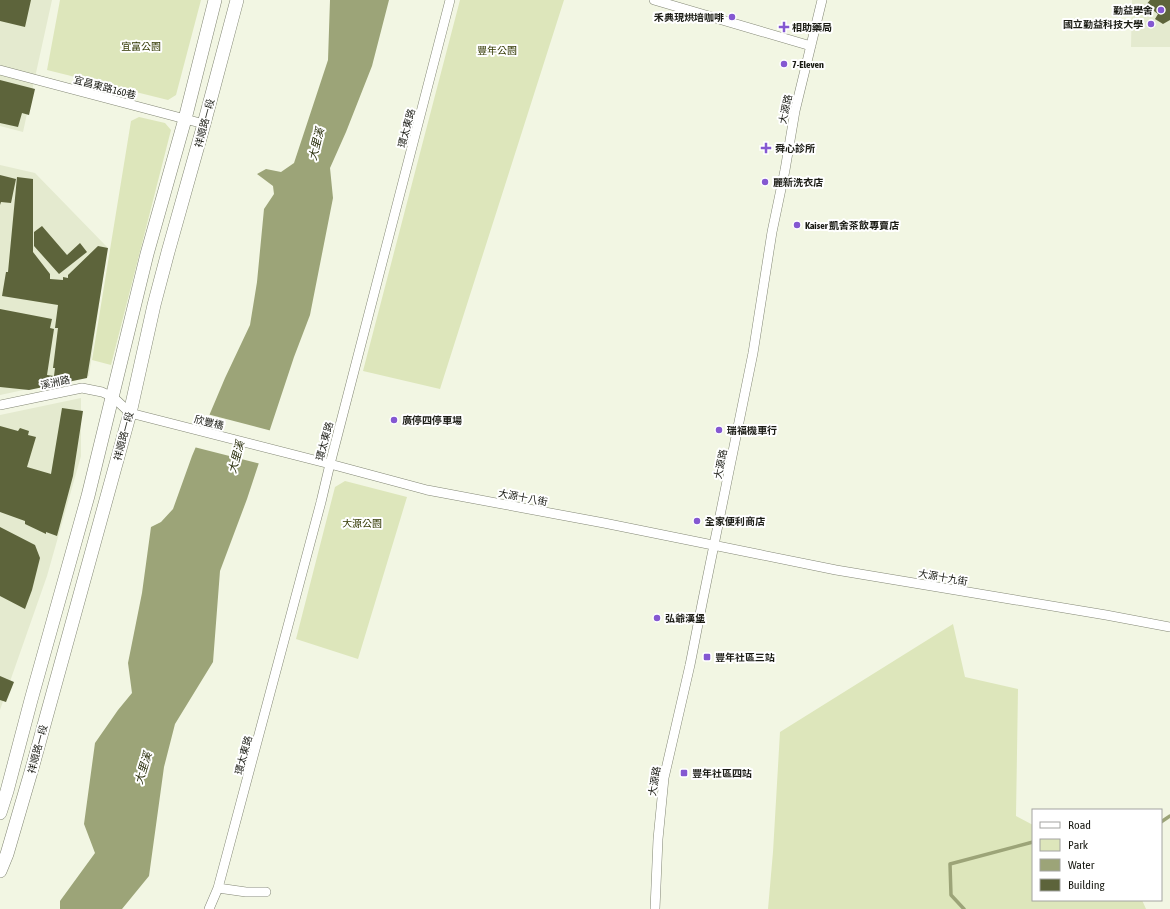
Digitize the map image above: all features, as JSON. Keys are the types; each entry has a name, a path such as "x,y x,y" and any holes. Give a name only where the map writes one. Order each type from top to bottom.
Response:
{"street":[{"name":"祥順路一段","path":"0,813 30,700 88,496 146,260 216,0"},
{"name":"祥順路一段","path":"0,870 7,854 31,772 130,413 154,305 237,0"},
{"name":"環太東路","path":"209,909 218,888 319,509 450,0"},
{"path":"654,0 811,46"},
{"name":"大源路","path":"655,909 658,839 664,778 689,672 753,353 772,232 795,111 822,0"},
{"name":"宜昌東路160巷","path":"0,70 204,124"},
{"name":"溪洲路","path":"0,405 82,388 102,392 113,397"},
{"path":"113,397 130,413"},
{"name":"欣豐橋","path":"130,413 330,464"},
{"name":"大源十八街","path":"330,464 427,490 714,545"},
{"name":"大源十九街","path":"714,545 836,570 1170,627"},
{"path":"218,888 246,892 266,892"}],"shaded area":[{"path":"0,0 52,0 23,132 0,126"},
{"name":"國立勤益科技大學","path":"1132,0 1170,0 1170,47 1131,47"},
{"path":"0,165 35,173 107,247 89,376 0,395"},
{"path":"81,398 81,456 47,576 0,710 0,415"}],"green space":[{"name":"宜富公園","path":"60,0 201,0 176,95 168,100 47,70"},
{"name":"豐年公園","path":"460,0 564,0 440,389 363,371"},
{"path":"139,117 165,123 171,130 111,365 92,360 131,121"},
{"name":"大源公園","path":"345,481 407,497 358,659 296,639 335,487"},
{"path":"953,624 965,677 1018,689 1016,816 1032,824 1032,901 1142,901 1146,909 768,909 780,732"}],"water":[{"name":"大里溪","path":"330,0 389,0 372,66 330,168 333,198 310,315 294,357 247,499 220,571 213,662 175,724 164,767 149,876 122,909 60,909 60,901 95,853 84,824 95,743 132,693 128,663 142,593 151,527 161,522 173,509 192,456 225,378 250,325 257,282 264,209 274,194 273,186 257,174 266,169 281,172 294,163 328,60"}],"pier":[{"path":"207,414 272,431 261,464 194,447"}],"building":[{"path":"0,0 31,0 25,27 0,21"},
{"name":"勤益學舍","path":"1150,0 1170,0 1170,20 1163,24 1155,19 1158,14 1146,5"},
{"path":"0,80 35,89 29,115 22,113 18,127 0,123"},
{"path":"0,175 16,179 11,203 1,202 0,205"},
{"path":"17,177 33,179 33,252 50,274 50,279 63,280 63,277 68,278 68,275 98,246 108,248 87,378 29,390 0,387 0,309 52,319 50,328 54,329 47,375 54,376 55,368 53,368 58,328 55,328 58,305 2,296 6,272 8,272"},
{"path":"42,226 67,255 80,243 87,252 59,274 34,246 34,232"},
{"path":"62,408 83,411 73,476 57,536 46,532 46,534 25,524 25,521 0,512 0,426 18,431 20,428 29,431 28,435 36,437 27,467 51,474"},
{"path":"0,527 35,545 40,558 32,590 25,609 0,596"},
{"path":"0,676 14,682 6,702 0,700"}],"waterway":[{"path":"1162,821 1170,816"},
{"path":"964,909 951,895 950,864 1032,842"}],"place":[{"name":"勤益學舍","path":"1161,10"},
{"name":"禾典現烘培咖啡","path":"732,17"},
{"name":"國立勤益科技大學","path":"1151,24"},
{"name":"相助藥局","path":"784,27"},
{"name":"7-Eleven","path":"784,64"},
{"name":"舜心診所","path":"766,148"},
{"name":"麗新洗衣店","path":"765,182"},
{"name":"Kaiser 凱舍茶飲專賣店","path":"797,225"},
{"name":"廣停四停車場","path":"394,420"},
{"name":"瑞福機車行","path":"719,430"},
{"name":"全家便利商店","path":"697,521"},
{"name":"弘爺漢堡","path":"657,618"},
{"name":"豐年社區三站","path":"707,657"},
{"name":"豐年社區四站","path":"684,773"}]}
